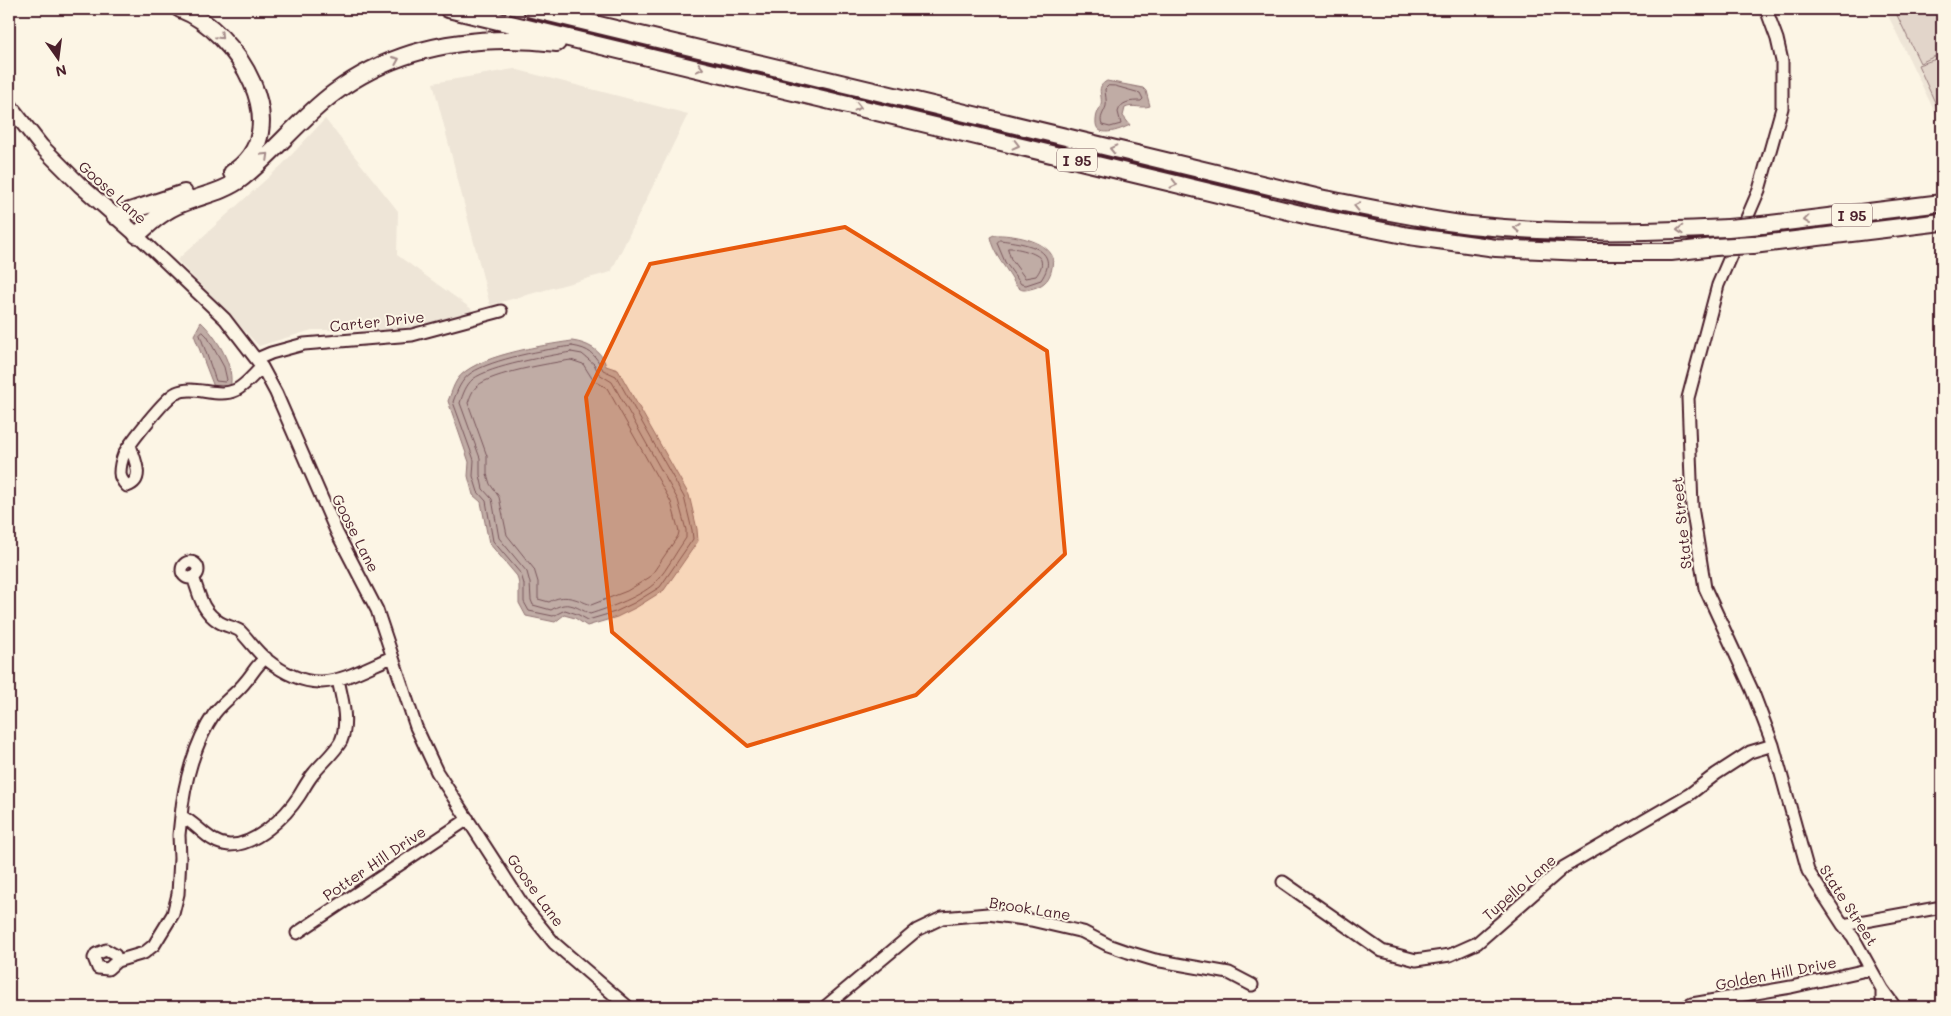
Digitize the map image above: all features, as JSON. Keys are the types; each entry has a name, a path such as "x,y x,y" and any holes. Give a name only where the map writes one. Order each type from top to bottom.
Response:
{"highway":[{"path":"115,216 220,180 240,167 254,148 260,127 259,102 251,77 235,52 215,30 190,13 180,9"},
{"name":"I 95","path":"448,9 668,60 1304,215 1409,236 1496,248 1584,252 1671,252 1753,245 1942,222"},
{"name":"I 95","path":"532,9 1291,191 1396,214 1470,225 1560,231 1636,232 1728,228 1762,226 1942,203"},
{"path":"137,235 154,219 176,206 219,190 241,179 334,93 364,74 400,58 436,47 467,41 505,38 555,42 668,60"},
{"path":"1873,212 1942,198"},
{"path":"1860,233 1942,228"}],"main road":[{"name":"Goose Lane","path":"9,105 41,146 80,185 137,235"}],"street":[{"name":"State Street","path":"1766,9 1777,39 1782,61 1783,88 1781,114 1759,190 1718,285 1688,398 1692,507 1705,588 1752,690 1773,745 1808,871 1843,926 1853,937 1882,989 1895,1007"},
{"name":"Goose Lane","path":"137,235 225,319 260,363 276,393 336,533 377,610 416,726 437,772 524,905 554,943 628,1007"},
{"name":"Carter Drive","path":"260,363 271,353 304,344 412,335 501,311"},
{"path":"130,445 152,416 175,393 189,390 219,393 235,390 260,363"},
{"path":"193,577 205,611 220,622 238,630 266,658 292,677 312,683 338,680 392,657"},
{"path":"116,961 144,953 154,945 173,914 178,894 179,835 184,788 189,770 214,714 246,682 258,663 266,658"},
{"path":"181,816 191,821 203,833 220,843 230,845 242,844 258,836 284,815 312,775 341,740 345,720 338,680"},
{"name":"Tupello Lane","path":"1282,882 1382,951 1416,960 1450,955 1477,943 1564,867 1690,794 1750,752 1773,745"},
{"name":"Potter Hill Drive","path":"297,933 468,819"},
{"path":"1843,926 1942,907"},
{"name":"Brook Lane","path":"825,1007 917,930 942,918 988,914 1031,920 1083,932 1108,945 1128,952 1155,960 1229,973 1252,985"},
{"name":"Golden Hill Drive","path":"1686,1007 1692,1004 1791,987 1871,970"},
{"path":"1882,989 1882,1007"}],"highlighted area":[{"path":"845,227 1047,351 1065,554 916,695 747,746 612,632 586,397 650,264"}],"shaded area":[{"path":"1885,9 1942,9 1942,127"},
{"path":"1894,9 1939,9 1942,16 1942,53 1920,63"},
{"path":"1942,57 1942,112 1938,109 1918,65"},
{"path":"514,69 688,114 611,272 490,305 433,83"},
{"path":"325,119 398,211 397,255 473,310 432,323 394,330 312,330 259,346 177,260 282,165"}],"water":[{"path":"1107,81 1143,88 1146,91 1150,106 1131,106 1125,108 1123,116 1130,125 1103,132 1096,126 1096,120 1101,105 1100,89 1103,83"},
{"path":"994,235 1028,239 1044,247 1053,258 1048,279 1041,285 1026,290 1021,290 1016,286 994,248 990,237"},
{"path":"201,322 213,335 223,352 230,371 230,388 214,387 194,335"},
{"path":"572,341 593,348 604,360 606,366 618,370 689,495 698,541 664,590 617,617 587,626 575,618 564,615 555,622 526,616 519,603 517,576 489,543 481,502 473,495 468,476 469,462 448,401 457,380 477,364 510,353"}]}
